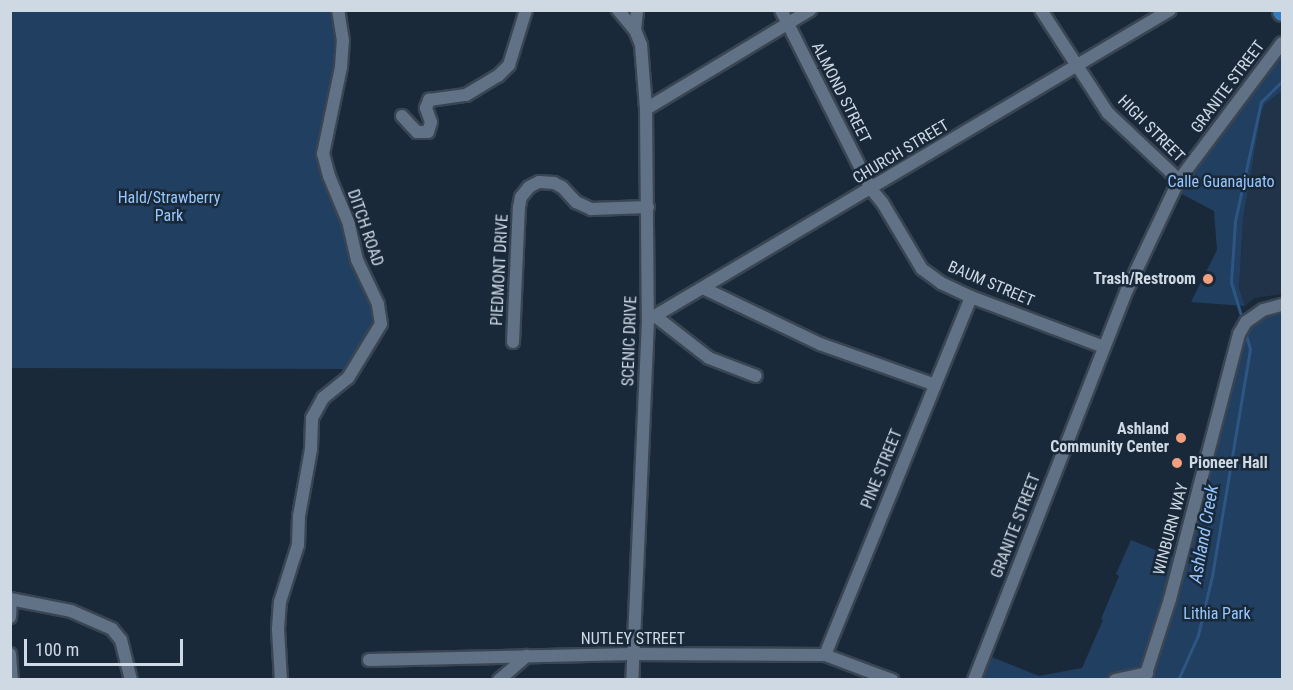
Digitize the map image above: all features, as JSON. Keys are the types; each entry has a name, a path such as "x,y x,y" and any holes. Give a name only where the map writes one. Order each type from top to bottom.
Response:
{"street":[{"name":"DITCH ROAD","path":"281,680 278,629 280,602 298,545 299,516 311,449 312,418 323,398 348,378 381,324 378,304 357,260 349,224 329,176 323,154 341,67 343,40 338,10"},
{"path":"402,116 417,132 428,132 431,122 426,108 429,99 466,95 498,76 509,65 526,10"},
{"name":"SCENIC DRIVE","path":"618,10 635,30 640,45 646,109 652,318 632,680"},
{"path":"635,30 637,10"},
{"name":"ALMOND STREET","path":"781,10 871,189"},
{"path":"646,109 810,10"},
{"name":"HIGH STREET","path":"1041,10 1108,113 1179,180"},
{"name":"CHURCH STREET","path":"652,318 1170,10"},
{"name":"GRANITE STREET","path":"974,680 1127,290 1179,180 1282,43"},
{"name":"PIEDMONT DRIVE","path":"513,342 519,207 525,191 533,184 546,182 562,187 576,202 591,209 648,207"},
{"name":"BAUM STREET","path":"871,189 882,202 922,269 941,283 970,297 1104,347"},
{"path":"703,288 820,344 933,384"},
{"name":"PINE STREET","path":"825,655 970,297"},
{"name":"WINBURN WAY","path":"1145,676 1170,599 1239,334 1246,322 1257,314 1272,306 1282,305"},
{"path":"652,318 709,358 756,376"},
{"path":"10,617 11,599 71,611 112,629 122,640 131,680"},
{"path":"10,654 12,680"},
{"name":"NUTLEY STREET","path":"369,660 632,654 825,655 892,680"},
{"path":"499,680 527,656"},
{"path":"1114,680 1145,676"}],"shaded area":[{"path":"1282,91 1282,294 1254,298 1245,306 1239,288 1243,220 1261,113 1265,104"}],"green space":[{"name":"Hald/Strawberry Park","path":"11,11 332,11 337,65 318,153 354,268 377,313 362,349 344,369 11,368"},
{"name":"Calle Guanajuato","path":"1282,54 1282,91 1265,104 1261,113 1243,220 1239,288 1245,306 1191,302 1217,250 1214,211 1180,193 1184,183"},
{"name":"Lithia Park","path":"1282,305 1282,679 974,680 984,654 1039,676 1082,668 1103,620 1101,619 1119,576 1116,574 1131,540 1180,560 1240,329"}],"waterway":[{"name":"Ashland Creek","path":"1243,322 1231,282 1235,221 1261,102 1282,81"},
{"name":"Ashland Creek","path":"1178,680 1198,635 1212,576 1250,349 1245,331"}],"place":[{"name":"Trash/Restroom","path":"1208,279"},
{"name":"Ashland Community Center","path":"1181,438"},
{"name":"Pioneer Hall","path":"1177,463"}]}
